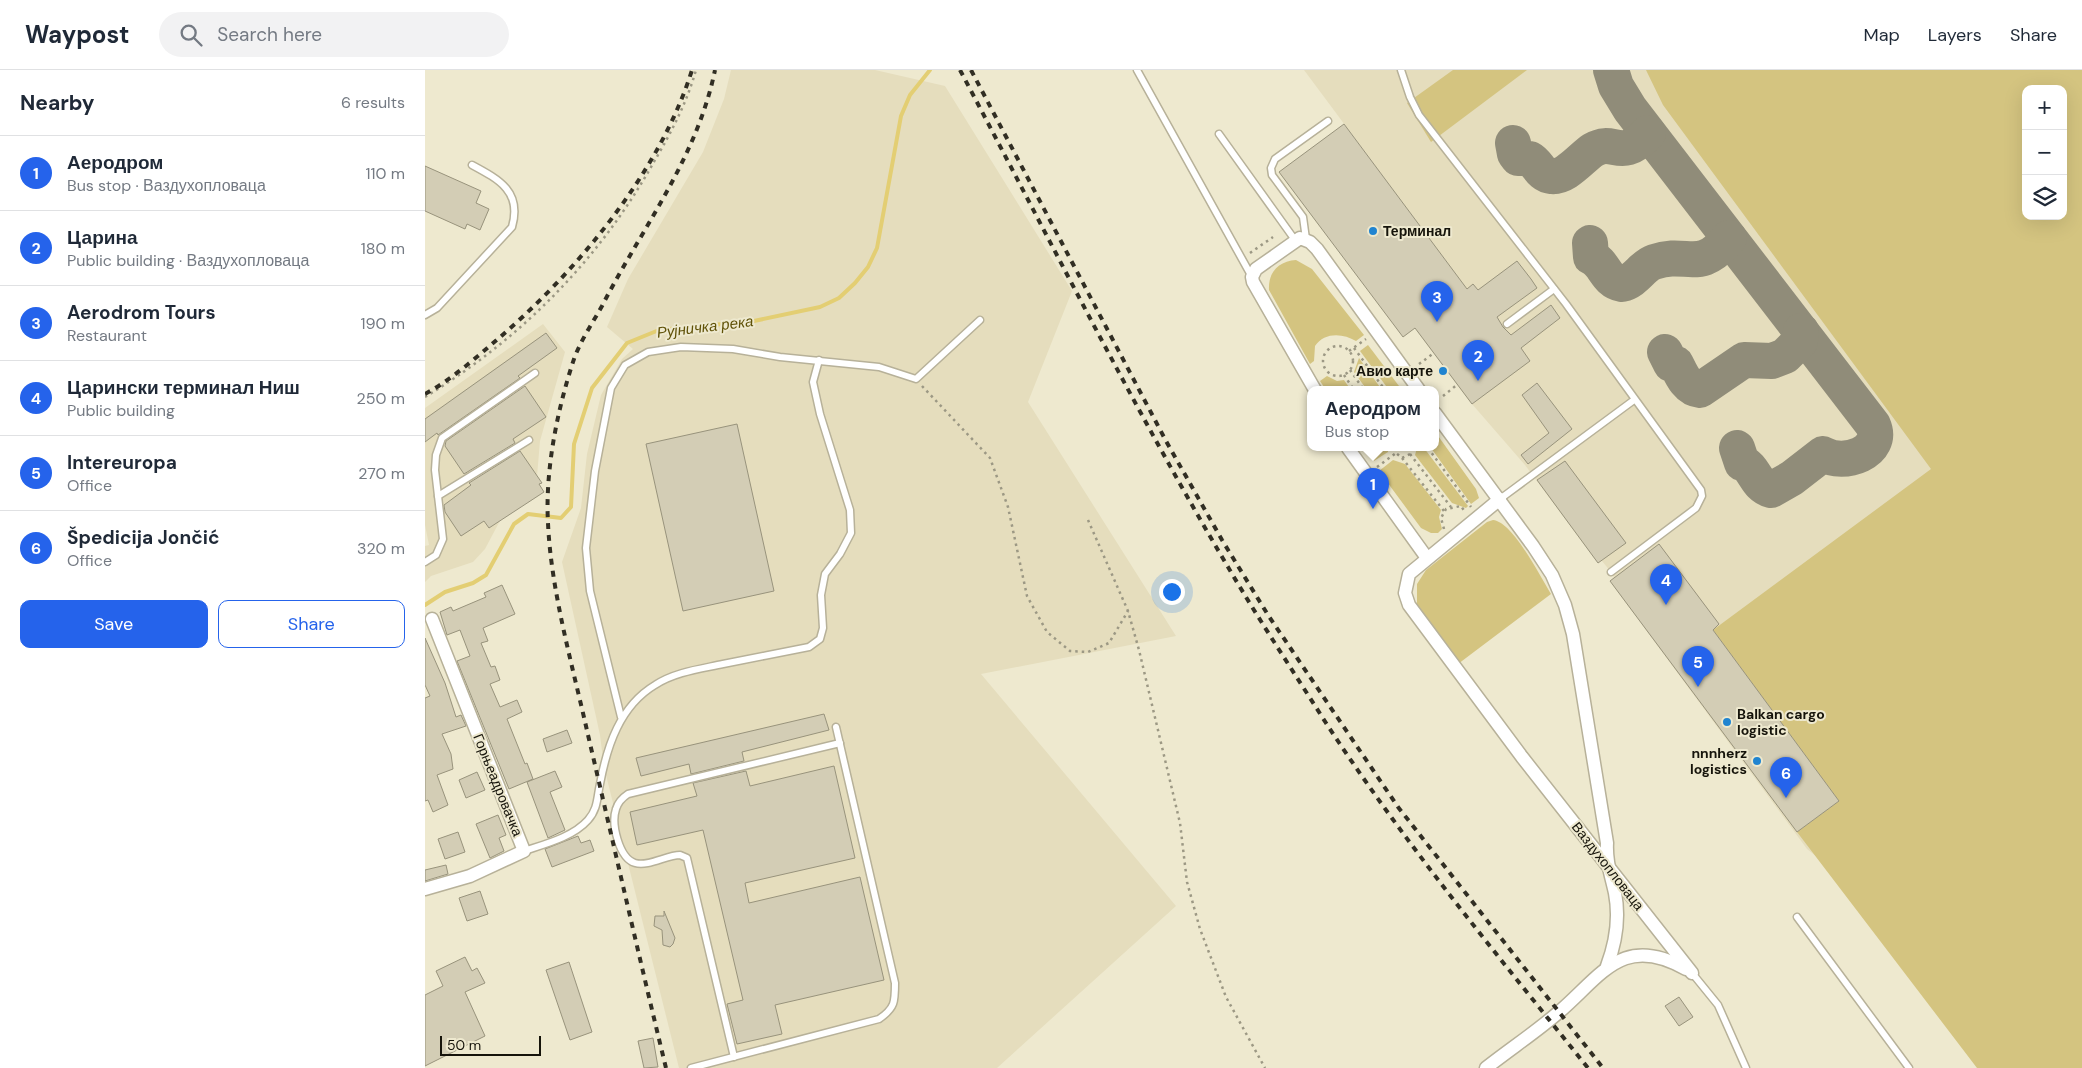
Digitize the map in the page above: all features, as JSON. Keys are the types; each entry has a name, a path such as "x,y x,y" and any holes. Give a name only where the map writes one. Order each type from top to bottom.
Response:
{"street":[{"path":"1313,386 1260,297 1252,277 1256,269 1300,239 1317,249 1416,386"},
{"path":"1439,418 1552,575 1569,617 1607,843 1607,862 1615,892 1616,937 1607,966"},
{"path":"1350,451 1427,558"},
{"name":"Ваздухопловаца","path":"1499,499 1409,574 1405,585 1405,593 1414,614 1522,757 1607,862 1692,973"},
{"name":"Горњеадровачка","path":"425,889 470,876 524,851 432,620"},
{"path":"1486,1068 1558,1013 1607,966 1628,957 1645,955 1662,957 1692,973"}],"lane":[{"path":"1137,70 1252,277"},
{"path":"1401,70 1410,97 1419,115 1554,289 1634,400 1699,484 1702,496 1696,508 1611,572"},
{"path":"1300,239 1303,218 1272,175 1271,168 1275,159 1328,121"},
{"path":"1219,134 1300,239"},
{"path":"425,315 437,308 512,227 516,214 514,202 500,180 472,165"},
{"path":"1507,324 1554,289"},
{"path":"621,717 590,591 585,548 595,471 611,388 625,365 648,352 681,347 733,349 779,357 879,367 916,379 980,320"},
{"path":"524,851 566,836 588,820 598,804 600,784 610,743 621,717 639,696 655,684 684,672 809,647 819,639 823,628 821,595 825,574 840,554 851,533 849,510 820,414 813,382 819,360"},
{"path":"425,562 436,555 442,544 443,532 435,462 442,438 535,374"},
{"path":"1499,499 1634,400"},
{"path":"438,496 529,440"},
{"path":"691,1068 879,1019 890,1012 895,1001 895,983 836,727"},
{"path":"734,1057 687,858 680,854 638,864 629,860 623,853 615,821 617,806 628,794 840,744"},
{"path":"1797,917 1909,1068"},
{"path":"1692,973 1718,1005 1746,1068"}],"path":[{"path":"425,397 461,375 507,341 543,308 578,270 617,221 646,176 677,122 696,70"},
{"path":"1248,254 1273,238"},
{"path":"1349,351 1368,337"},
{"path":"1341,346 1349,351 1353,361 1350,370 1343,375 1329,373 1323,360 1331,348 1341,346"},
{"path":"1354,348 1382,386"},
{"path":"1419,364 1434,353"},
{"path":"1350,370 1361,386"},
{"path":"1343,375 1351,386"},
{"path":"916,379 990,458 1008,506 1027,596 1047,632 1070,651 1089,652 1109,643 1128,611"},
{"path":"1443,396 1458,384"},
{"path":"1402,458 1409,454 1410,451"},
{"path":"1430,451 1472,508"},
{"path":"1373,469 1396,453 1445,511"},
{"path":"1409,454 1451,507"},
{"path":"1445,530 1441,518 1445,511 1451,507 1461,506 1466,513"},
{"path":"1088,520 1128,611 1180,823 1187,882 1200,929 1227,997 1265,1068"}],"shaded area":[{"path":"731,70 875,70 945,86 1072,291 1028,402 1176,636 981,674 1176,906 997,1068 679,1068 604,767 600,735 562,562 581,508 587,454 601,395 622,359 633,349 607,327 628,279 703,152 724,99"},
{"path":"1304,70 2082,70 2082,1068 1807,849 1610,581 1614,577 1611,572 1602,561 1598,563 1525,465 1472,404 1415,328 1467,289"},
{"path":"1453,70 1527,70 1431,142 1407,103"},
{"path":"1646,70 2082,70 2082,1068 1977,1068 1797,832 1839,801 1713,630 1931,469 1663,105"},
{"path":"1296,260 1312,269 1364,335 1356,341 1340,335 1323,338 1315,346 1314,361 1310,364 1269,290 1270,278 1276,269 1284,263"},
{"path":"543,324 565,352 540,441 536,488 503,515 485,549 473,562 431,576 425,582 425,546 429,545 425,525 425,408"},
{"path":"1368,345 1399,386 1386,386 1360,351"},
{"path":"1359,358 1379,386 1364,386 1354,372"},
{"path":"1327,376 1337,381 1344,380 1348,386 1323,386 1320,381"},
{"path":"1439,437 1476,489 1479,498 1471,504 1433,451 1439,451"},
{"path":"1367,451 1388,451 1388,452 1374,461"},
{"path":"1416,451 1426,451 1468,506 1466,508 1452,503 1415,455"},
{"path":"1393,460 1405,464 1441,510 1439,517 1442,529 1438,533 1431,533 1421,528 1379,471"},
{"path":"1493,520 1501,523 1517,540 1551,594 1458,664 1417,608 1417,584 1426,570 1487,522"}],"building":[{"name":"Терминал","path":"1344,124 1467,289 1473,284 1478,290 1517,261 1537,288 1497,317 1511,335 1551,305 1560,318 1521,348 1530,361 1472,404 1415,328 1403,337 1279,172"},
{"path":"425,166 481,191 476,203 489,209 480,230 467,224 465,229 425,211"},
{"path":"546,333 557,348 518,376 520,378 425,442 425,419"},
{"path":"1537,383 1572,429 1528,464 1521,455 1549,433 1522,395"},
{"path":"525,386 546,417 513,439 515,443 464,474 445,446 446,441"},
{"path":"737,424 774,591 683,611 646,444"},
{"path":"520,451 542,483 539,484 544,492 489,528 484,521 461,536 445,512 444,505 471,485 469,483"},
{"path":"1565,461 1626,543 1598,563 1537,480"},
{"path":"1659,544 1719,624 1713,630 1839,801 1797,832 1610,581"},
{"path":"502,585 515,614 483,628 488,641 481,643 491,667 495,666 500,680 490,684 500,707 517,700 522,712 507,719 533,779 509,789 457,661 470,656 460,630 447,635 440,612 451,607 453,611 486,597 484,593"},
{"path":"425,638 445,683 456,717 461,715 466,726 442,734 451,754 453,769 437,775 448,805 433,812 428,800 425,801 425,698 430,696 425,685"},
{"path":"824,714 829,730 742,752 744,761 691,774 689,764 641,776 636,758"},
{"path":"567,730 572,743 547,752 543,739"},
{"path":"834,766 855,858 745,883 749,903 860,877 884,980 775,1005 782,1034 737,1044 727,1004 743,1000 703,830 637,845 630,812 697,796 693,783 746,771 750,786"},
{"path":"555,771 562,787 550,792 565,830 548,838 527,782"},
{"path":"477,772 485,790 466,798 459,780"},
{"path":"498,815 506,835 499,838 504,851 490,858 476,824"},
{"path":"458,832 465,852 445,859 438,839"},
{"path":"578,836 581,843 590,840 594,851 552,867 545,849"},
{"path":"446,865 448,874 425,881 425,870"},
{"path":"480,891 488,914 467,921 459,898"},
{"path":"664,911 675,938 670,947 663,945 662,930 654,926 655,916 664,916"},
{"path":"465,957 472,971 477,968 485,983 465,992 485,1036 425,1066 425,995 443,986 436,971"},
{"path":"569,962 592,1032 570,1040 546,970"},
{"path":"1679,997 1693,1017 1679,1026 1665,1006"},
{"path":"653,1038 658,1067 644,1068 638,1041"}],"waterway":[{"name":"Рујничка река","path":"425,605 445,592 473,583 486,575 514,524 528,514 561,518 571,507 574,444 592,388 627,343 659,330 754,321 820,307 839,298 855,283 868,267 877,248 901,116 910,95 930,70"}],"taxiway":[{"path":"1611,70 1616,86 1630,109 1873,425 1875,435 1873,443 1860,454 1851,458 1841,459 1823,454 1792,478 1771,490 1762,485 1750,468 1742,463 1737,448"},
{"path":"1513,143 1515,154 1518,158 1530,159 1547,175 1557,176 1568,171 1593,150 1607,146 1618,148 1631,146 1639,142 1648,133"},
{"path":"1590,243 1591,257 1599,263 1608,276 1622,284 1631,280 1654,262 1676,258 1701,259 1709,256 1729,238"},
{"path":"1665,352 1671,364 1676,364 1688,384 1700,390 1744,360 1772,361 1785,356 1800,341 1801,331"}],"railway":[{"path":"425,394 468,364 523,317 583,254 611,220 659,147 678,109 692,70"},
{"path":"666,1068 558,602 550,549 548,483 557,421 576,355 682,163 707,102 715,70"},
{"path":"960,70 1158,444 1264,626 1356,768 1420,856 1588,1068"},
{"path":"971,70 1166,441 1222,540 1268,615 1398,807 1603,1068"}],"place":[{"name":"Терминал","path":"1373,231"},
{"name":"Aerodrom Tours","path":"1437,322"},
{"name":"Авио карте","path":"1443,371"},
{"name":"Царина","path":"1478,381"},
{"name":"Аеродром","path":"1373,509"},
{"name":"Царински терминал Ниш","path":"1666,605"},
{"name":"Intereuropa","path":"1698,687"},
{"name":"Balkan cargo logistic","path":"1727,722"},
{"name":"nnnherz logistics","path":"1757,761"},
{"name":"Špedicija Jončić","path":"1786,798"}]}
